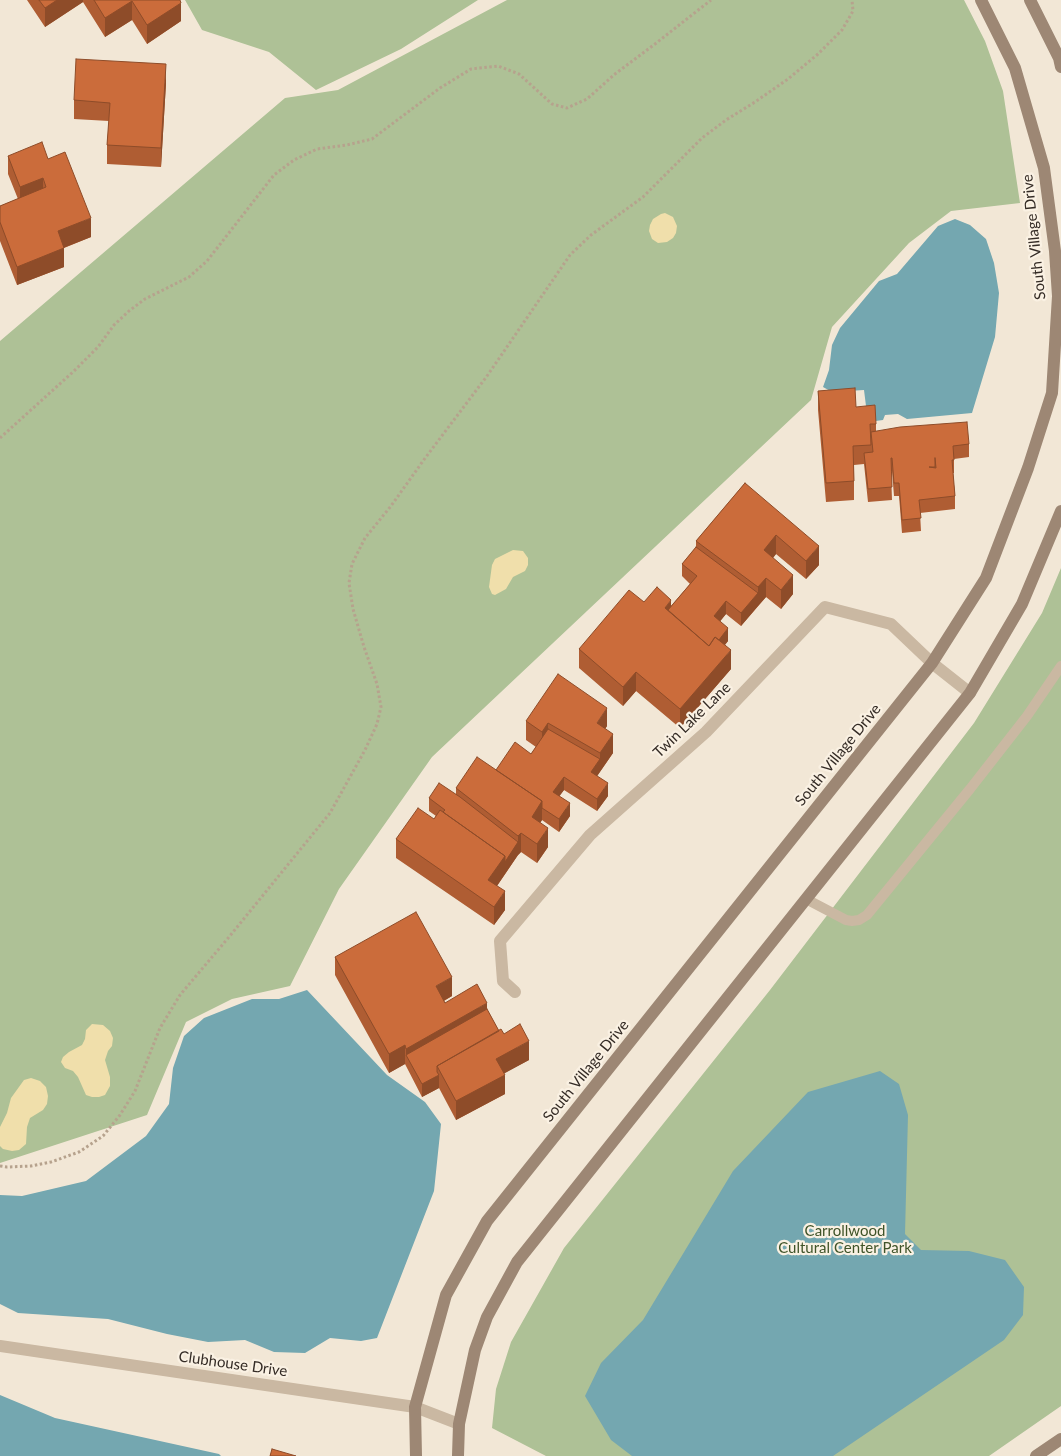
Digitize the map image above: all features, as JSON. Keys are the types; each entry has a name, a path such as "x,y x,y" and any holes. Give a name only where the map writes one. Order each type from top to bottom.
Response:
{"street":[{"name":"South Village Drive","path":"416,1456 415,1407 446,1295 487,1221 932,663 986,578 1028,468 1052,393 1060,296 1058,251 1044,168 1015,68 981,0"},
{"path":"1030,0 1061,67"},
{"path":"458,1456 458,1424 475,1350 487,1317 517,1262 970,693 1022,604 1061,511"},
{"name":"Twin Lake Lane","path":"515,992 503,980 500,942 590,835 706,732 825,607 891,624 932,663 970,693"},
{"name":"Clubhouse Drive","path":"0,1346 415,1407 458,1424"},
{"path":"1036,1456 1061,1439"}],"lane":[{"path":"806,899 846,920 859,920 866,915 976,782 1061,666"}],"path":[{"path":"0,438 74,371 98,347 114,325 129,311 144,299 189,277 207,260 274,175 294,160 317,149 372,139 440,88 471,69 498,66 519,74 552,104 568,108 586,98 711,0"},
{"path":"0,1166 31,1166 51,1162 79,1152 103,1136 120,1115 135,1091 160,1028 180,995 330,814 365,750 377,724 381,707 377,684 353,609 349,582 352,564 365,538 391,506 423,460 487,376 561,267 570,255 591,235 643,196 702,138 788,79 818,54 842,30 853,11 852,0"}],"green space":[{"path":"185,0 478,0 401,49 316,90 269,52 202,30"},
{"path":"507,0 964,0 985,41 1003,91 1020,203 951,211 909,243 832,327 811,400 432,757 339,889 290,986 232,999 186,1022 147,1115 0,1163 0,341 285,98 338,90"},
{"name":"Carrollwood Cultural Center Park","path":"1061,568 1061,1406 989,1456 546,1456 492,1428 496,1389 511,1342 564,1248 770,990 974,723 1042,613"}],"sand":[{"path":"665,213 673,217 677,226 676,233 667,242 658,243 652,239 649,231 650,225 653,219"},
{"path":"513,550 523,551 528,558 528,565 525,571 513,577 506,589 495,595 492,594 489,587 492,565 495,559"},
{"path":"92,1024 103,1025 110,1031 113,1038 112,1046 105,1060 110,1077 110,1086 105,1095 99,1097 86,1095 78,1077 73,1071 65,1068 61,1062 63,1057 69,1052 82,1045 86,1030"},
{"path":"31,1078 40,1081 46,1087 47,1104 43,1110 30,1118 27,1127 26,1144 19,1150 3,1149 0,1146 0,1127 7,1113 11,1098 24,1080"}],"water":[{"path":"955,219 970,225 986,239 994,263 999,293 995,337 972,413 907,419 898,414 885,415 883,420 868,422 864,390 832,392 823,387 829,370 832,345 840,328 879,281 897,274 938,226"},
{"path":"307,990 387,1075 425,1102 441,1124 434,1191 377,1338 361,1341 330,1338 305,1353 274,1352 245,1340 208,1342 108,1319 18,1313 0,1304 0,1195 22,1196 86,1181 146,1136 169,1104 173,1068 184,1036 204,1018 252,999 279,999"},
{"path":"880,1071 899,1084 908,1115 905,1234 921,1250 969,1251 1005,1260 1024,1287 1023,1315 1004,1340 833,1456 632,1456 611,1440 585,1396 601,1363 643,1320 733,1171 808,1092"},
{"path":"0,1395 55,1418 219,1454 221,1456 0,1456"}],"building":[{"path":"39,0 57,0 45,8"},
{"path":"94,0 180,0 181,3 147,25 132,1 105,18"},
{"path":"76,59 166,64 161,148 107,145 110,103 74,100"},
{"path":"42,142 48,159 65,152 91,218 58,231 64,248 17,267 0,222 0,206 46,187 43,178 20,187 8,156"},
{"path":"855,388 856,407 875,405 876,424 870,424 871,445 853,446 854,481 826,483 818,391"},
{"path":"967,422 969,444 953,446 954,460 952,460 955,496 919,500 921,518 902,520 899,483 894,483 892,458 892,487 868,489 864,453 873,452 871,432 900,427"},
{"path":"745,483 819,546 806,561 776,535 764,550 793,575 781,590 766,578 758,587 696,541"},
{"path":"696,547 758,593 741,613 726,601 714,616 728,628 719,640 715,637 709,646 668,610 697,576 682,564"},
{"path":"657,587 671,600 665,608 709,646 715,637 731,650 680,709 636,672 623,687 579,649 629,590 644,602"},
{"path":"558,674 607,708 597,723 613,734 600,753 548,723 542,732 526,721"},
{"path":"548,729 600,759 591,772 608,783 597,799 564,777 553,792 570,803 559,819 542,808 542,801 496,770 515,742 531,754"},
{"path":"477,757 542,801 532,817 548,828 537,844 521,833 518,836 456,788"},
{"path":"439,783 518,842 505,862 505,856 443,812 445,810 429,798"},
{"path":"418,808 434,819 440,810 505,856 488,880 505,891 494,907 396,839"},
{"path":"416,912 452,977 436,986 445,1003 477,984 487,1003 406,1049 405,1045 389,1054 335,957"},
{"path":"487,1009 499,1031 437,1066 439,1075 422,1084 406,1055"},
{"path":"520,1024 529,1041 496,1059 505,1075 456,1101 437,1066 501,1029 504,1034"},
{"path":"272,1449 296,1456 270,1456"}]}
